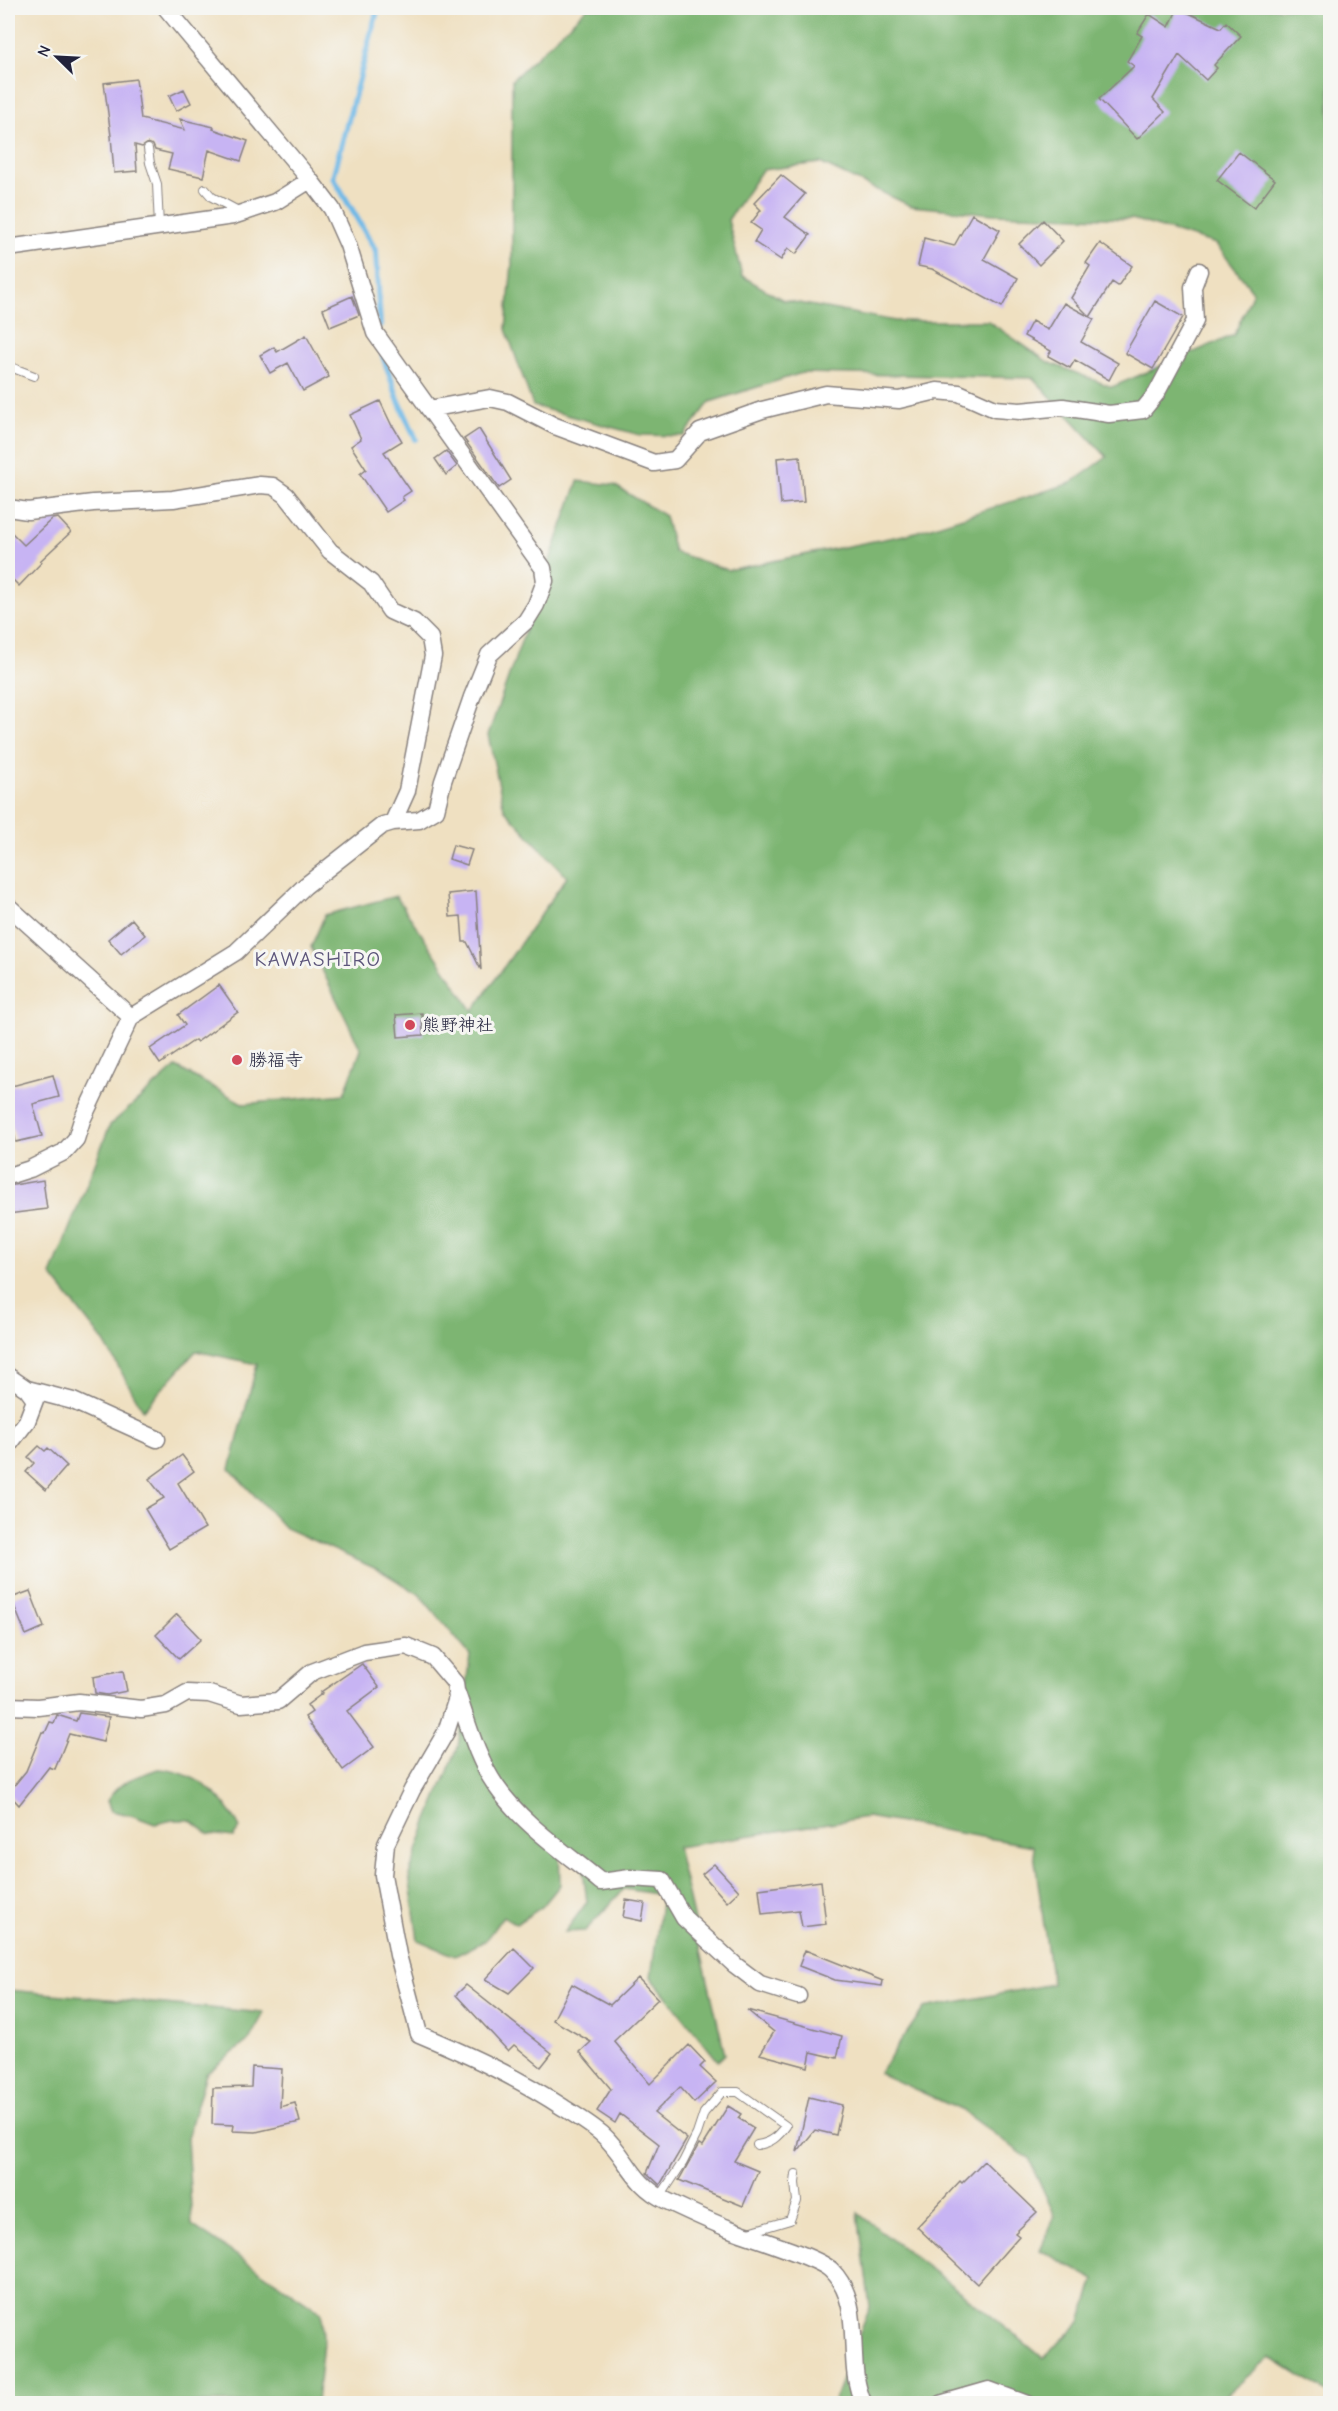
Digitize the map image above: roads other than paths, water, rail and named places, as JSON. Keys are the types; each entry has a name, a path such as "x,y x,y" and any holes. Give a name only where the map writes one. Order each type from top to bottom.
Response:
{"street":[{"path":"8,1176 30,1169 64,1152 76,1139 82,1120 131,1017 236,952 305,886 383,825 419,820 436,810 450,760 489,655 526,621 536,605 544,581 543,568 375,333 348,245 332,209 166,8"},
{"path":"8,248 242,213 275,202 310,180"},
{"path":"429,409 490,398 508,402 555,426 654,464 675,460 700,432 762,410 826,394 899,400 937,391 959,393 995,409 1020,411 1064,407 1109,414 1143,410 1156,394 1195,321 1193,287 1199,270"},
{"path":"8,508 28,511 173,499 260,485 273,486 286,495 330,551 371,583 390,611 414,622 430,638 433,656 407,791 393,822"},
{"path":"8,906 131,1017"},
{"path":"8,1376 27,1389 35,1400 27,1421 8,1446"},
{"path":"27,1389 73,1401 157,1439"},
{"path":"8,1707 38,1707 79,1702 141,1709 166,1705 187,1693 209,1694 241,1704 278,1701 312,1672 364,1652 406,1646 433,1657 455,1683 457,1698 446,1732 412,1790 386,1844 382,1875 398,1955 419,2034 527,2084 579,2118 603,2135 645,2188 660,2197 830,2269 848,2295 854,2334 856,2389 864,2403"},
{"path":"456,1689 479,1755 496,1786 524,1818 601,1882 630,1878 662,1880 684,1918 735,1965 760,1984 798,1996"},
{"path":"940,2403 989,2390 1027,2403"}],"lane":[{"path":"148,149 157,184 159,226"},
{"path":"205,189 212,197 242,213"},
{"path":"8,366 34,376"},
{"path":"660,2197 683,2162 697,2134 704,2113 722,2092 738,2092 786,2126 779,2136 766,2144 757,2145"},
{"path":"743,2234 790,2220 797,2201 796,2174"}],"waterway":[{"path":"378,8 333,177 376,251 380,325"},
{"path":"383,356 398,399 416,439"}],"place":[{"name":"熊野神社","path":"410,1025"},
{"name":"勝福寺","path":"237,1060"}],"district":[{"name":"KAWASHIRO","path":"318,959"}]}
